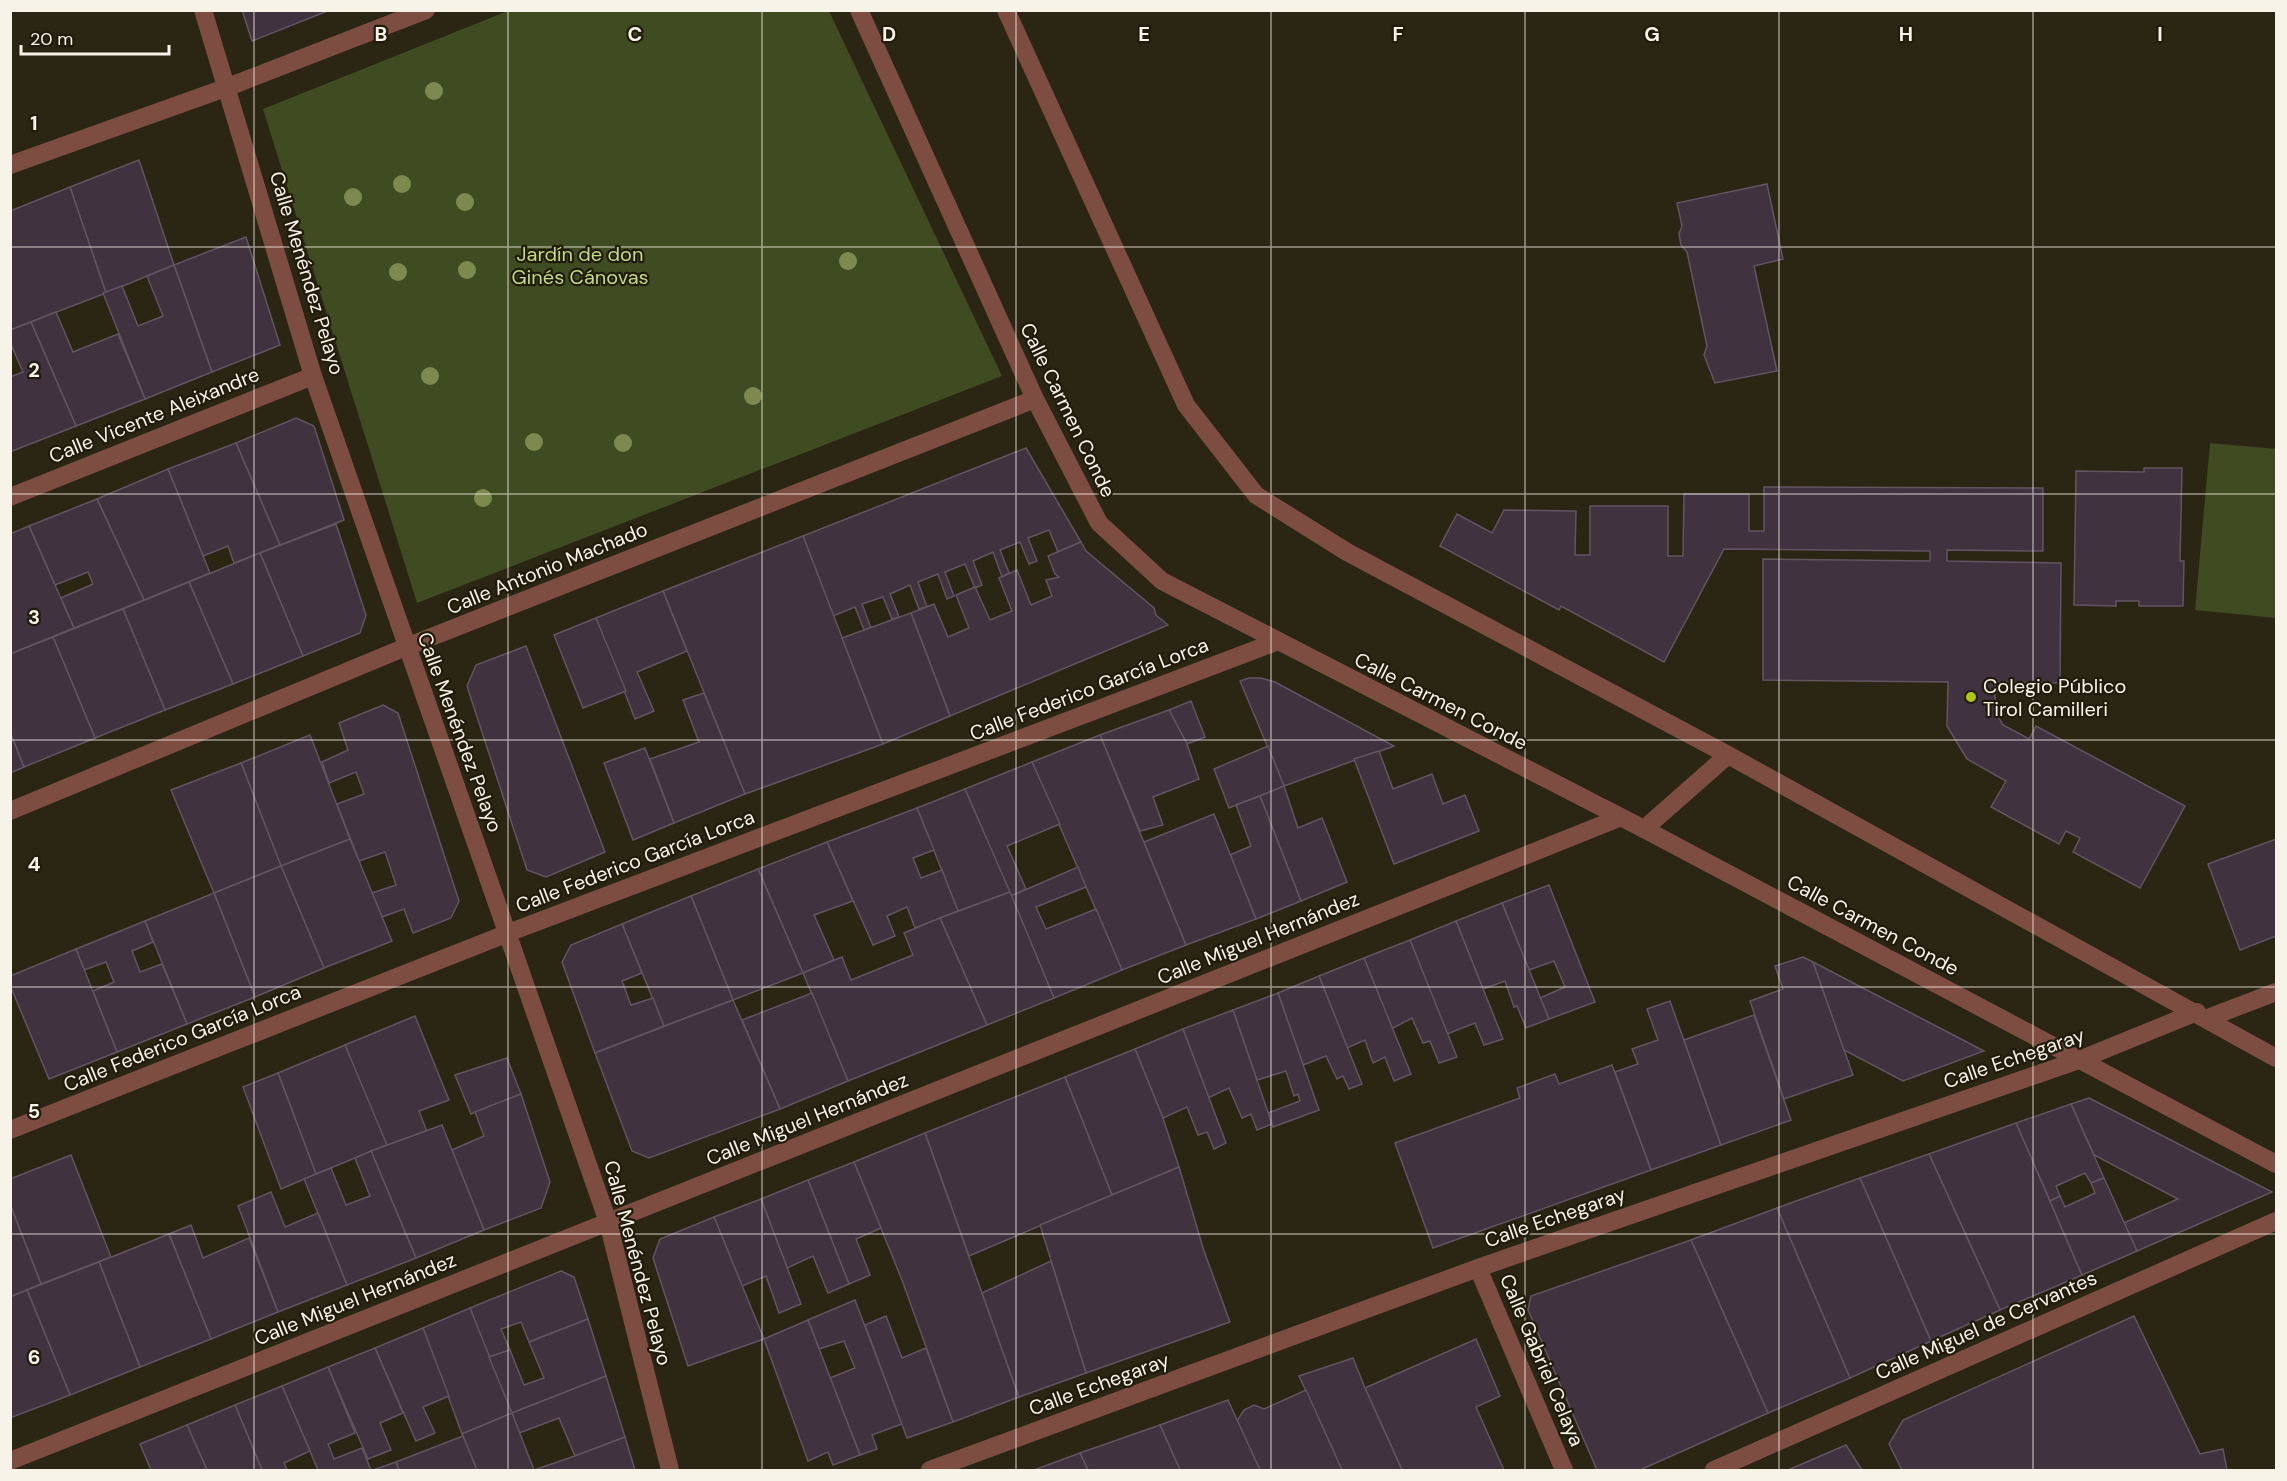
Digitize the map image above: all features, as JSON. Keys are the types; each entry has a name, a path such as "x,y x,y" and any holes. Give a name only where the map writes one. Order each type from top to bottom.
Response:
{"street":[{"name":"Calle Menéndez Pelayo","path":"203,10 313,376 608,1222 670,1470"},
{"path":"10,165 228,87 426,10"},
{"name":"Calle Carmen Conde","path":"859,10 1035,399 1099,523 1162,581 1644,829 2277,1164"},
{"path":"1006,10 1186,405 1256,495 1347,552 1728,755 2203,1015 2277,1058"},
{"name":"Calle Vicente Aleixandre","path":"10,497 313,376"},
{"name":"Calle Antonio Machado","path":"10,811 406,647 1035,399"},
{"name":"Calle Federico García Lorca","path":"10,1130 508,933 1278,641"},
{"path":"1644,829 1728,755"},
{"name":"Calle Miguel Hernández","path":"10,1461 1619,818"},
{"name":"Calle Echegaray","path":"930,1470 1478,1268 2203,1015 2277,992"},
{"name":"Calle Miguel de Cervantes","path":"1714,1470 2277,1221"},
{"name":"Calle Gabriel Celaya","path":"1478,1268 1564,1470"}],"green space":[{"name":"Jardín de don Ginés Cánovas","path":"510,10 829,11 1002,376 417,603 263,109"},
{"path":"2210,443 2276,449 2276,618 2195,610"}],"building":[{"path":"242,10 330,10 252,41"},
{"path":"139,160 174,265 106,293 70,187"},
{"path":"1767,184 1783,259 1754,266 1777,371 1715,383 1704,355 1707,346 1687,252 1681,245 1679,234 1682,226 1677,203"},
{"path":"70,187 106,293 10,330 10,211"},
{"path":"246,237 280,345 212,372 174,265"},
{"path":"174,265 212,372 145,399 103,293 122,286 138,326 163,316 147,276"},
{"path":"56,312 73,352 118,334 145,399 76,426 31,322"},
{"path":"31,322 76,426 10,452 10,377 23,372 10,342 10,330"},
{"path":"296,418 314,426 344,520 280,545 236,443"},
{"path":"236,443 280,545 234,563 228,546 203,556 168,469"},
{"path":"1026,448 1081,542 1058,552 1049,530 1028,538 1037,561 1029,564 1020,542 1000,550 1009,573 1002,577 993,552 973,561 982,585 975,588 965,564 945,572 954,596 947,599 938,574 918,582 927,607 919,609 910,585 890,594 899,617 892,619 883,597 862,604 871,628 864,630 855,607 833,616 803,536"},
{"path":"2144,468 2182,468 2180,561 2184,561 2183,606 2139,606 2139,601 2116,601 2116,606 2074,605 2076,471 2144,472"},
{"path":"168,469 210,573 144,600 97,499"},
{"name":"Colegio Público Tirol Camilleri","path":"1764,487 2043,488 2043,551 1947,550 1947,561 2061,563 2060,683 1995,682 1995,711 2003,725 2029,739 2036,726 2185,806 2140,888 2073,852 2080,838 2066,831 2059,844 1991,807 2006,781 1967,759 1947,726 1948,682 1763,680 1763,559 1930,561 1930,551 1724,549 1664,662 1561,606 1559,610 1440,546 1457,514 1492,533 1504,510 1576,511 1575,555 1590,555 1590,506 1668,506 1668,556 1683,556 1684,494 1749,494 1749,531 1764,531"},
{"path":"97,499 144,600 74,628 61,598 93,584 88,572 55,585 29,526"},
{"path":"336,524 366,615 360,633 303,656 260,553"},
{"path":"29,526 74,628 10,654 10,534"},
{"path":"803,536 883,744 745,794 663,591"},
{"path":"1081,542 1086,551 1154,608 1156,615 1168,625 950,716 911,613 934,604 948,637 969,628 956,595 975,587 990,620 1012,611 999,578 1017,570 1031,605 1052,596 1046,580 1059,577 1055,574 1048,556"},
{"path":"260,553 303,656 233,684 189,582"},
{"path":"189,582 233,684 165,710 123,609"},
{"path":"663,591 687,651 637,672 654,711 635,719 596,618"},
{"path":"123,609 165,710 95,738 53,637"},
{"path":"911,613 950,716 883,744 842,638"},
{"path":"596,618 626,691 583,708 554,635"},
{"path":"53,637 95,738 24,767 10,732 10,654"},
{"path":"526,646 605,852 546,877 527,870 467,686 476,665"},
{"path":"1261,678 1275,682 1394,746 1284,786 1240,681"},
{"path":"704,693 745,794 674,823 650,759 699,742 683,700"},
{"path":"1191,701 1205,737 1187,744 1169,710"},
{"path":"383,705 398,713 459,901 451,918 413,933 404,909 382,917 372,893 396,885 385,852 359,861 337,804 364,794 356,772 329,783 322,762 348,750 339,723"},
{"path":"1169,710 1187,744 1199,779 1153,797 1163,825 1140,831 1100,735"},
{"path":"10,732 24,767 10,773"},
{"path":"310,735 350,839 281,866 241,763"},
{"path":"1100,735 1186,945 1122,970 1032,762"},
{"path":"1268,746 1284,786 1229,808 1214,769"},
{"path":"645,748 674,823 633,840 604,763"},
{"path":"1379,751 1393,789 1432,774 1443,804 1465,795 1479,831 1394,864 1354,759"},
{"path":"1032,762 1060,824 1007,846 1026,889 1011,896 965,789"},
{"path":"241,763 281,866 214,893 171,790"},
{"path":"1284,786 1298,828 1322,818 1347,882 1301,901 1260,796"},
{"path":"965,789 1010,892 958,911 917,808"},
{"path":"1260,796 1301,901 1256,919 1230,855 1251,846 1236,805"},
{"path":"917,808 934,850 913,858 921,878 942,870 958,911 915,928 907,907 887,916 895,936 873,945 827,842"},
{"path":"1214,814 1256,919 1186,945 1144,842"},
{"path":"350,839 392,941 324,968 281,866"},
{"path":"2276,839 2276,936 2240,950 2208,864"},
{"path":"827,842 853,901 814,915 834,960 803,973 758,869"},
{"path":"281,866 324,968 255,997 214,893"},
{"path":"1078,867 1086,887 1036,907 1046,929 1096,909 1122,970 1054,998 1011,896"},
{"path":"758,869 803,973 733,1000 691,896"},
{"path":"1549,885 1595,1002 1549,1019 1540,998 1565,987 1554,961 1529,970 1502,903"},
{"path":"1010,892 1054,998 987,1025 940,918"},
{"path":"214,893 255,997 187,1024 145,921"},
{"path":"691,896 733,1000 664,1026 622,924"},
{"path":"1502,903 1549,1019 1526,1028 1517,1006 1514,1007 1505,981 1483,989 1456,921"},
{"path":"940,918 987,1025 848,1081 803,973 842,957 851,980 913,955 904,933"},
{"path":"145,921 153,942 132,951 140,972 162,964 187,1024 117,1052 93,991 114,982 106,962 84,970 76,949"},
{"path":"1456,921 1503,1039 1484,1045 1475,1023 1447,1034 1410,940"},
{"path":"622,924 642,973 622,981 631,1005 653,998 664,1026 595,1053 562,962 571,945"},
{"path":"1410,940 1457,1057 1439,1063 1430,1041 1423,1043 1412,1018 1391,1029 1364,958"},
{"path":"76,949 117,1052 49,1079 10,985 10,976"},
{"path":"1803,957 1813,962 1853,1075 1784,1099 1750,1001 1783,989 1775,966"},
{"path":"1364,958 1411,1074 1394,1081 1385,1057 1373,1063 1365,1040 1347,1048 1319,976"},
{"path":"1813,962 1984,1051 1903,1081 1844,1050"},
{"path":"1319,976 1362,1084 1349,1089 1343,1076 1337,1079 1326,1056 1303,1065 1278,993"},
{"path":"812,993 848,1081 780,1109 742,1020"},
{"path":"1278,993 1319,1110 1273,1127 1268,1113 1300,1101 1298,1094 1294,1096 1286,1071 1257,1080 1233,1010"},
{"path":"733,1000 780,1109 649,1158 632,1151 595,1053"},
{"path":"1670,1001 1721,1145 1651,1170 1615,1072 1638,1064 1632,1049 1658,1040 1647,1009"},
{"path":"1233,1010 1272,1124 1257,1130 1251,1114 1242,1118 1229,1088 1208,1098 1183,1029"},
{"path":"1754,1015 1791,1120 1721,1145 1684,1040"},
{"path":"415,1016 449,1100 419,1111 427,1132 387,1148 345,1045"},
{"path":"1183,1029 1226,1143 1214,1149 1207,1132 1198,1135 1187,1107 1163,1118 1135,1049"},
{"path":"345,1045 387,1145 316,1174 278,1073"},
{"path":"1135,1049 1163,1118 1179,1167 1112,1195 1065,1077"},
{"path":"507,1058 521,1094 471,1114 455,1075"},
{"path":"1612,1065 1651,1170 1433,1248 1395,1143 1520,1098 1517,1088 1555,1074 1559,1084"},
{"path":"278,1073 316,1174 281,1189 243,1087"},
{"path":"1065,1077 1112,1195 969,1256 925,1133"},
{"path":"521,1094 550,1182 541,1208 484,1230 452,1150 484,1136 475,1112"},
{"path":"2089,1098 2272,1192 2137,1251 2124,1223 2178,1199 2094,1155 2071,1104"},
{"path":"2071,1104 2104,1178 2091,1183 2085,1173 2056,1186 2060,1196 2050,1201 2016,1123"},
{"path":"2016,1123 2082,1275 2000,1310 1929,1154"},
{"path":"442,1125 484,1230 416,1258 371,1151"},
{"path":"925,1133 1019,1397 953,1422 902,1280 854,1162"},
{"path":"371,1151 416,1258 347,1285 304,1179 331,1168 346,1205 370,1196 355,1158"},
{"path":"1929,1154 2000,1310 1931,1341 1860,1178"},
{"path":"71,1155 111,1257 41,1284 10,1204 10,1179"},
{"path":"854,1162 881,1228 856,1239 870,1275 849,1284 808,1180"},
{"path":"1179,1167 1204,1251 1230,1322 1086,1373 1040,1225"},
{"path":"1860,1178 1931,1341 1850,1378 1777,1208"},
{"path":"2104,1178 2137,1251 2082,1275 2050,1201 2060,1196 2065,1207 2095,1193 2091,1183"},
{"path":"808,1180 849,1284 828,1293 813,1256 787,1268 761,1199"},
{"path":"271,1192 285,1227 318,1213 347,1285 278,1312 238,1206"},
{"path":"761,1199 801,1304 779,1313 766,1276 742,1286 714,1217"},
{"path":"10,1204 41,1284 10,1297"},
{"path":"1777,1208 1850,1378 1768,1413 1691,1240"},
{"path":"714,1217 764,1339 688,1366 653,1258 660,1239"},
{"path":"191,1225 203,1258 249,1238 278,1312 211,1339 169,1234"},
{"path":"169,1234 211,1339 140,1367 99,1262"},
{"path":"1691,1240 1768,1413 1640,1470 1597,1470 1528,1310 1531,1296"},
{"path":"1051,1261 1086,1373 1019,1397 982,1293"},
{"path":"99,1262 140,1367 70,1395 27,1290"},
{"path":"561,1271 574,1277 588,1319 529,1342 521,1322 501,1329 510,1350 489,1357 470,1308"},
{"path":"27,1290 70,1395 10,1418 10,1297"},
{"path":"855,1300 902,1424 872,1435 877,1449 860,1455 830,1378 855,1368 844,1341 819,1349 808,1320"},
{"path":"470,1308 512,1413 462,1434 423,1328"},
{"path":"886,1316 902,1358 926,1348 953,1422 907,1438 865,1325"},
{"path":"2134,1316 2200,1454 2223,1449 2227,1470 1902,1470 1889,1444 1903,1420"},
{"path":"588,1319 606,1376 512,1413 489,1357 510,1350 524,1385 544,1378 529,1342"},
{"path":"808,1320 860,1455 833,1465 828,1452 808,1461 764,1339"},
{"path":"423,1328 449,1396 423,1407 435,1433 416,1441 375,1348"},
{"path":"1476,1339 1500,1396 1476,1407 1504,1470 1402,1470 1365,1388"},
{"path":"375,1348 403,1413 380,1423 391,1450 368,1459 328,1367"},
{"path":"1353,1358 1402,1470 1342,1470 1299,1376"},
{"path":"328,1367 355,1433 328,1444 334,1459 362,1448 371,1470 318,1470 282,1386"},
{"path":"606,1376 625,1437 575,1456 559,1418 519,1433 512,1413"},
{"path":"282,1386 310,1451 284,1463 287,1470 262,1470 235,1405"},
{"path":"1306,1390 1342,1470 1260,1470 1237,1421 1244,1410 1254,1405 1264,1409"},
{"path":"1228,1400 1260,1470 1180,1470 1160,1425"},
{"path":"235,1405 262,1470 207,1470 187,1425"},
{"path":"512,1413 534,1470 477,1470 462,1434"},
{"path":"187,1425 207,1470 151,1470 140,1444"},
{"path":"1160,1425 1180,1470 1088,1470 1080,1453"},
{"path":"463,1436 477,1470 399,1470 396,1462"},
{"path":"625,1437 635,1470 534,1470 575,1456"},
{"path":"1846,1445 1862,1470 1788,1470"},
{"path":"1080,1453 1088,1470 1034,1470"},
{"path":"396,1462 399,1470 373,1470"}],"place":[{"name":"Colegio Público Tirol Camilleri","path":"1971,697"}]}
